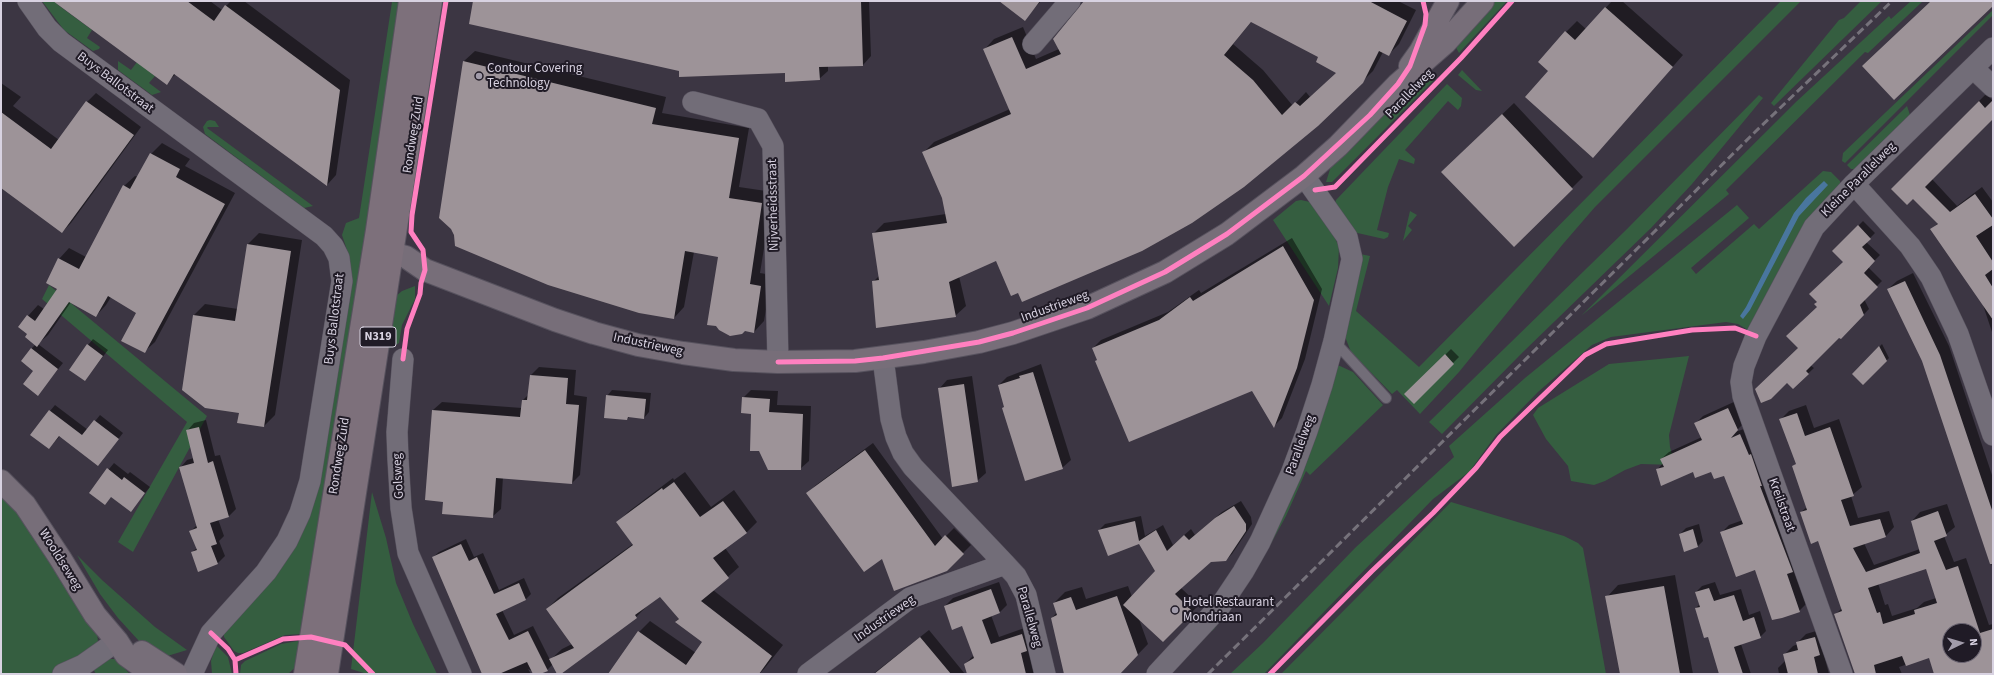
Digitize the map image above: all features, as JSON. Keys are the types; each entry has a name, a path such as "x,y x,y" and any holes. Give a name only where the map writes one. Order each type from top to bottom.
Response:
{"main road":[{"name":"Rondweg Zuid","path":"327,674 381,262 410,1"},
{"name":"Rondweg Zuid","path":"305,674 431,1"}],"street":[{"name":"Buys Ballotstraat","path":"28,1 47,28 61,42 324,236 333,246 339,258 342,281 310,481 300,513 287,541 266,572 211,633 192,674"},
{"path":"1033,44 1070,1"},
{"name":"Parallelweg","path":"1157,674 1221,605 1260,542 1291,474 1307,431 1334,341 1350,271 1352,259 1350,246 1342,228 1304,176 1364,120 1398,84 1445,44 1484,1"},
{"path":"1444,2 1464,22"},
{"name":"Parallelweg","path":"1398,84 1420,52 1444,2"},
{"name":"Kleine Parallelweg","path":"1756,336 1814,227 1854,184 1993,48"},
{"path":"1973,68 1993,87"},
{"name":"Nijverheidsstraat","path":"693,102 758,119 773,146 778,362"},
{"name":"Industrieweg","path":"381,262 425,270 555,320 638,345 734,360 778,362 855,361 924,352 1013,333 1094,305 1165,272 1194,255 1227,234 1304,176"},
{"path":"1854,184 1910,246 1931,277 1958,334 1993,435"},
{"name":"Kreilstraat","path":"1756,336 1744,366 1741,382 1743,396 1842,674"},
{"path":"883,358 890,419 903,453 913,467 1005,564"},
{"name":"Golsweg","path":"403,359 398,417 398,459 401,508 408,553 461,674"},
{"name":"Wooldseweg","path":"1,481 25,505 95,615 117,641 126,655 152,674"},
{"name":"Industrieweg","path":"808,674 910,598 1005,564"},
{"name":"Parallelweg","path":"1005,564 1016,576 1026,595 1045,674"},
{"path":"63,674 83,665 117,641"},
{"name":"Wooldseweg","path":"117,641 133,646 152,660 176,674"}],"lane":[{"path":"1334,341 1386,398"}],"green space":[{"path":"42,1 55,1 58,5 92,30 87,38 100,47 99,49 93,51 64,30"},
{"path":"1492,1 1507,1 1459,53 1453,42"},
{"path":"1781,1 1801,1 1595,207 1459,372 1420,414 1397,390 1392,394 1351,352 1344,334 1360,254 1370,256 1356,311 1419,367"},
{"path":"1861,1 1882,1 1774,106 1771,103 1839,20 1844,18"},
{"path":"1911,1 1923,1 1868,53 1865,52 1726,190 1729,194 1581,316 1797,101 1889,16 1891,19"},
{"path":"392,2 405,3 301,634 285,635 243,653 238,653 234,651 224,637 224,631 290,552 348,253 342,235 346,223 359,218"},
{"path":"1993,10 1993,15 1845,163 1842,161 1843,153"},
{"path":"118,61 131,70 137,62 155,76 149,83 161,92 152,95 118,70"},
{"path":"1462,70 1482,91 1476,90 1458,75"},
{"path":"1423,72 1436,78 1332,182 1326,182 1331,166"},
{"path":"1447,84 1462,98 1461,106 1458,110 1448,101 1405,150 1415,159 1414,164 1399,159 1388,187 1377,230 1389,233 1388,237 1384,239 1353,232 1335,203 1336,200"},
{"path":"1759,95 1763,98 1692,184 1651,228 1523,352 1442,434 1429,422 1627,229"},
{"path":"1907,106 1911,118 1859,169 1851,169 1847,165"},
{"path":"207,121 215,121 219,127 207,128 313,206 304,208 205,134 203,127"},
{"path":"1823,171 1831,172 1840,181 1840,189 1748,330 1738,324 1726,322 1611,337 1592,345 1538,392 1496,435 1469,472 1433,499 1264,674 1230,674 1263,643 1356,547 1454,457 1449,446 1525,378 1737,205 1749,218 1691,268 1696,274 1754,224 1759,229"},
{"path":"1301,200 1310,202 1335,238 1339,247 1338,268 1329,306 1273,220 1296,201"},
{"path":"1410,211 1417,215 1408,226 1412,230 1403,241"},
{"path":"49,285 207,416 133,552 118,542 187,422 42,299"},
{"path":"415,286 415,299 402,325 399,343 388,349 396,296 402,291"},
{"path":"1689,356 1669,435 1670,447 1675,465 1641,464 1594,485 1571,481 1568,466 1546,439 1533,415 1538,408 1609,364"},
{"path":"1337,366 1353,372 1383,405 1310,475 1306,471 1286,516 1261,562 1215,628 1171,674 1212,631 1212,625"},
{"path":"1,492 13,504 97,632 98,642 82,660 52,674 1,674"},
{"path":"372,492 386,538 396,583 413,624 437,674 367,674 351,669"},
{"path":"1451,502 1564,536 1578,543 1583,548 1606,674 1281,674"},
{"path":"77,555 102,580 155,627 187,650 164,657 139,641 118,618 100,594"},
{"path":"298,641 305,642 300,663 288,674 240,674 241,665 245,661 281,644"},
{"path":"216,645 228,657 232,674 212,674 211,661"},
{"path":"107,659 123,659 125,669 130,674 96,674 93,669"}],"water":[{"path":"1824,181 1828,185 1799,216 1750,310 1743,319 1740,316 1794,213 1806,198"}],"building":[{"path":"53,1 187,1 214,21 225,5 340,90 327,186 174,74 167,85"},
{"path":"473,1 861,1 863,66 819,67 820,80 785,82 785,73 679,77 679,71 469,24"},
{"path":"999,1 1040,1 1025,21"},
{"path":"1084,1 1369,1 1407,21 1389,56 1379,51 1363,83 1318,126 1244,187 1192,223 1142,251 1022,302 1018,293 1011,296 996,261 949,282 956,317 876,328 872,281 879,280 872,233 947,223 942,198 922,152 1011,114 983,49 1012,37 1026,69 1061,54 1053,39","holes":["1251,22 1318,57 1316,62 1336,73 1300,106 1295,102 1282,115 1253,80 1224,55"]},
{"path":"1931,1 1993,1 1993,6 1894,100 1862,66"},
{"path":"1605,7 1673,67 1593,158 1525,97 1548,71 1538,62 1565,31 1575,40"},
{"path":"463,61 656,108 652,124 739,138 729,198 762,203 750,284 761,286 754,333 745,331 742,334 730,336 719,330 716,326 707,325 718,257 685,251 674,319 639,313 548,285 455,246 454,235 451,229 439,218"},
{"path":"1993,100 1993,119 1925,187 1950,212 1975,194 1993,219 1993,225 1976,236 1993,262 1993,269 1985,275 1993,288 1993,320 1930,229 1938,224 1913,199 1907,205 1891,189 1979,101 1985,108"},
{"path":"86,101 134,135 62,233 1,188 1,112 51,149"},
{"path":"1502,114 1573,189 1514,247 1441,172"},
{"path":"150,153 180,169 176,177 225,204 145,353 121,341 136,313 108,296 96,317 69,302 37,347 25,337 27,334 18,327 27,315 35,321 57,289 46,283 58,258 79,269 123,185 130,189"},
{"path":"1858,225 1871,239 1862,247 1875,261 1864,273 1878,287 1860,305 1864,315 1841,339 1839,338 1806,371 1809,374 1793,389 1787,383 1771,399 1761,403 1755,389 1798,348 1786,336 1817,307 1814,304 1817,302 1809,294 1843,262 1832,251"},
{"path":"247,244 291,251 264,427 237,423 239,413 205,408 182,390 193,315 235,321"},
{"path":"1283,246 1314,300 1297,368 1274,428 1252,391 1129,442 1095,361 1097,360 1092,348 1159,320 1190,297 1193,301"},
{"path":"1905,281 1940,355 1993,513 1993,564 1990,564 1922,361 1887,289"},
{"path":"87,344 103,356 85,381 69,370"},
{"path":"1879,346 1887,361 1863,385 1852,374"},
{"path":"31,348 58,369 38,396 23,384 33,371 21,361"},
{"path":"1445,354 1454,364 1414,404 1404,394"},
{"path":"1033,372 1063,469 1025,481 1002,408 1004,407 998,385"},
{"path":"530,375 568,378 566,404 579,405 572,484 496,478 493,518 442,514 443,502 425,500 432,410 520,417 522,400 527,400"},
{"path":"964,384 978,482 952,487 938,388"},
{"path":"606,395 646,399 644,419 628,417 627,420 604,418"},
{"path":"742,397 770,399 769,412 803,414 801,470 768,470 759,451 750,451 751,414 741,413"},
{"path":"1728,408 1738,430 1731,438 1740,434 1749,455 1751,454 1762,486 1760,486 1793,572 1787,574 1800,612 1782,618 1772,620 1755,570 1736,577 1720,532 1743,524 1724,476 1714,479 1711,472 1695,478 1693,472 1661,486 1656,469 1664,467 1660,459 1702,440 1694,423"},
{"path":"49,410 82,435 94,420 119,439 98,466 59,436 49,449 30,435"},
{"path":"1797,413 1805,436 1830,427 1854,496 1841,500 1850,526 1880,519 1886,537 1853,548 1866,572 1920,553 1911,521 1938,511 1947,536 1934,541 1946,570 1958,566 1977,623 1942,623 1942,663 1982,663 1982,632 1993,629 1993,674 1934,674 1929,658 1906,666 1902,656 1874,665 1876,674 1855,674 1834,614 1842,611 1818,541 1811,544 1800,512 1807,510 1792,466 1796,464 1779,419","holes":["1926,569 1937,603 1914,610 1915,614 1883,624 1880,612 1877,613 1868,588"]},
{"path":"199,427 208,463 213,461 229,517 210,523 217,544 211,546 218,564 198,572 191,552 197,550 189,531 197,528 179,467 194,463 186,430"},
{"path":"865,450 935,546 945,535 964,554 947,571 894,591 882,559 864,572 806,493"},
{"path":"107,468 122,480 124,477 145,493 131,512 111,497 105,505 89,493"},
{"path":"674,482 700,517 723,501 747,533 713,558 729,578 701,601 772,656 759,674 608,674 638,631 686,665 702,642 675,622 679,619 660,597 635,615 637,618 561,674 557,674 549,659 574,648 546,609 633,545 616,522 662,488 663,490"},
{"path":"1234,506 1246,524 1246,531 1226,561 1211,562 1175,594 1193,612 1163,642 1123,605 1155,571 1139,544 1108,556 1098,530 1135,521 1139,541 1156,530 1167,551 1184,535 1189,540 1215,518"},
{"path":"1693,529 1698,547 1684,552 1679,534"},
{"path":"461,544 469,561 477,557 494,594 519,583 526,600 496,614 509,640 528,631 548,671 540,674 533,674 527,662 499,674 482,674 432,557"},
{"path":"1664,586 1680,674 1620,674 1605,596"},
{"path":"1709,588 1714,601 1734,595 1743,621 1754,617 1761,638 1734,647 1743,674 1719,674 1708,637 1704,638 1695,608 1700,607 1695,592"},
{"path":"991,589 1000,613 982,620 991,644 1022,634 1027,651 1021,653 1026,674 967,674 964,664 974,658 962,626 952,630 944,606"},
{"path":"1117,596 1138,655 1120,674 1064,674 1051,618 1057,615 1053,603 1071,597 1076,610"},
{"path":"920,637 951,674 874,674"},
{"path":"1815,637 1820,655 1814,657 1818,674 1788,674 1783,654 1798,650 1796,642"}],"railway":[{"path":"1208,674 1755,132 1892,1"}],"cycle path":[{"path":"403,359 407,329 420,294 421,283 425,270 423,250 411,232 412,215 446,1"},
{"path":"778,362 855,361 883,358 979,342 1013,333 1087,308 1165,272 1227,234 1304,176 1370,115 1398,84 1410,66 1425,25 1426,14 1423,1"},
{"path":"1315,190 1335,187 1461,58 1512,1"},
{"path":"1270,674 1372,571 1433,513 1476,468 1500,437 1585,355 1606,344 1692,330 1735,328 1756,336"},
{"path":"211,633 228,649 235,660 236,674"},
{"path":"235,660 283,639 311,637 345,645 373,674"}],"place":[{"name":"Contour Covering Technology","path":"479,76"},
{"name":"Hotel Restaurant Mondriaan","path":"1175,610"}]}
